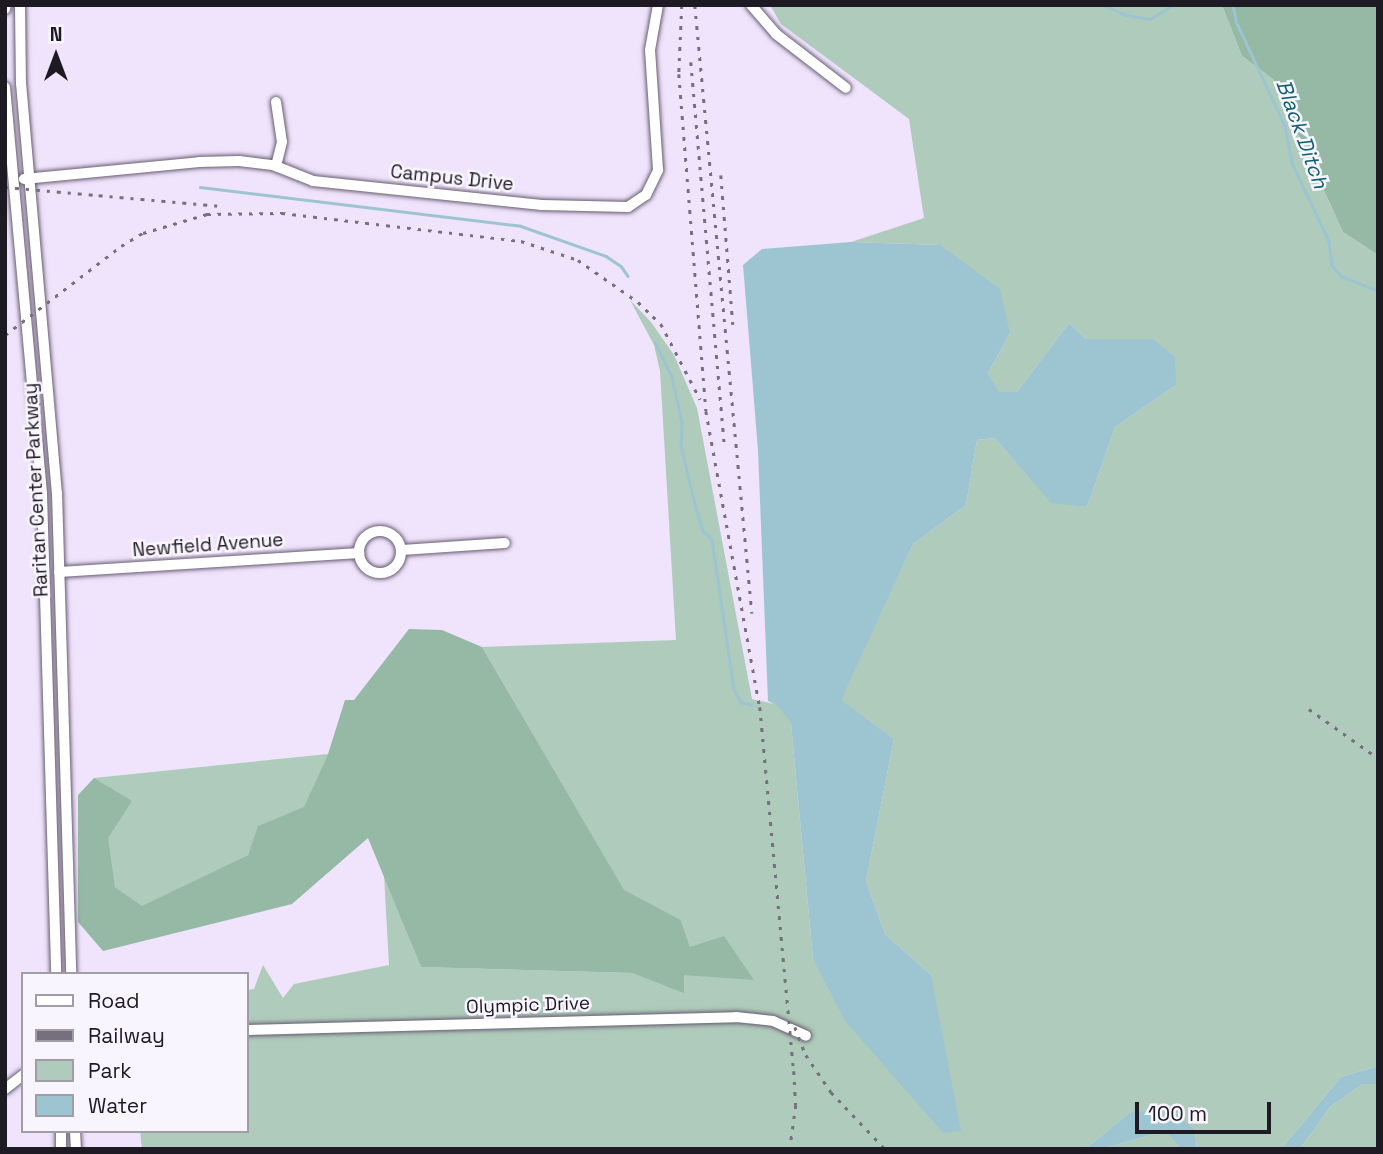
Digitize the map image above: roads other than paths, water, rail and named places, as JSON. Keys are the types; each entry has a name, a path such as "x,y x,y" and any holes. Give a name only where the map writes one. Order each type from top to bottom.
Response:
{"street":[{"name":"Raritan Center Parkway","path":"20,5 19,51 55,460 71,972"},
{"name":"Campus Drive","path":"14,180 221,160 276,166 313,181 542,205 628,207 646,195 658,170 650,50 658,5"},
{"path":"751,5 780,38 846,88"},
{"name":"Raritan Center Parkway","path":"5,87 42,494 56,972"},
{"path":"276,102 282,138 276,166"},
{"path":"379,531 395,536 402,550 397,566 383,573 366,568 359,553 364,538 379,531"},
{"path":"402,550 505,544"},
{"name":"Newfield Avenue","path":"59,572 359,553"},
{"name":"Olympic Drive","path":"248,1030 736,1017 773,1021 806,1036"},
{"path":"5,1089 21,1077"}],"water":[{"path":"851,242 940,245 1000,289 1010,333 988,373 999,392 1017,392 1069,323 1086,339 1153,339 1175,357 1176,385 1115,427 1087,507 1051,503 995,438 977,440 966,505 913,544 841,700 894,739 866,881 885,934 931,975 961,1131 943,1133 845,1021 813,959 791,724 778,706 768,701 758,450 743,265 762,249"},
{"path":"1378,1066 1378,1084 1363,1084 1330,1107 1300,1149 1281,1149 1341,1077"},
{"path":"1132,1111 1175,1113 1195,1130 1197,1149 1181,1149 1165,1131 1101,1149 1085,1149"}],"waterway":[{"name":"Black Ditch","path":"1103,5 1127,15 1150,19 1173,5"},
{"name":"Black Ditch","path":"1233,5 1236,21 1285,126 1292,163 1329,241 1332,265 1341,276 1378,291"},
{"path":"200,187 521,226 606,256 621,266 628,276"},
{"path":"655,342 672,377 682,422 681,446 696,508 703,531 712,539 734,689 741,702 752,705"}],"railway":[{"path":"682,5 679,74 706,411 760,707 794,1071 796,1105 790,1149"},
{"path":"695,5 752,613"},
{"path":"691,62 725,449"},
{"path":"721,175 733,325"},
{"path":"5,187 221,206"},
{"path":"5,335 121,246 143,233 207,214 282,213 521,241 578,260 638,302 661,324 700,399"},
{"path":"1309,709 1378,758"},
{"path":"795,1027 806,1055 831,1092 885,1149"}]}
